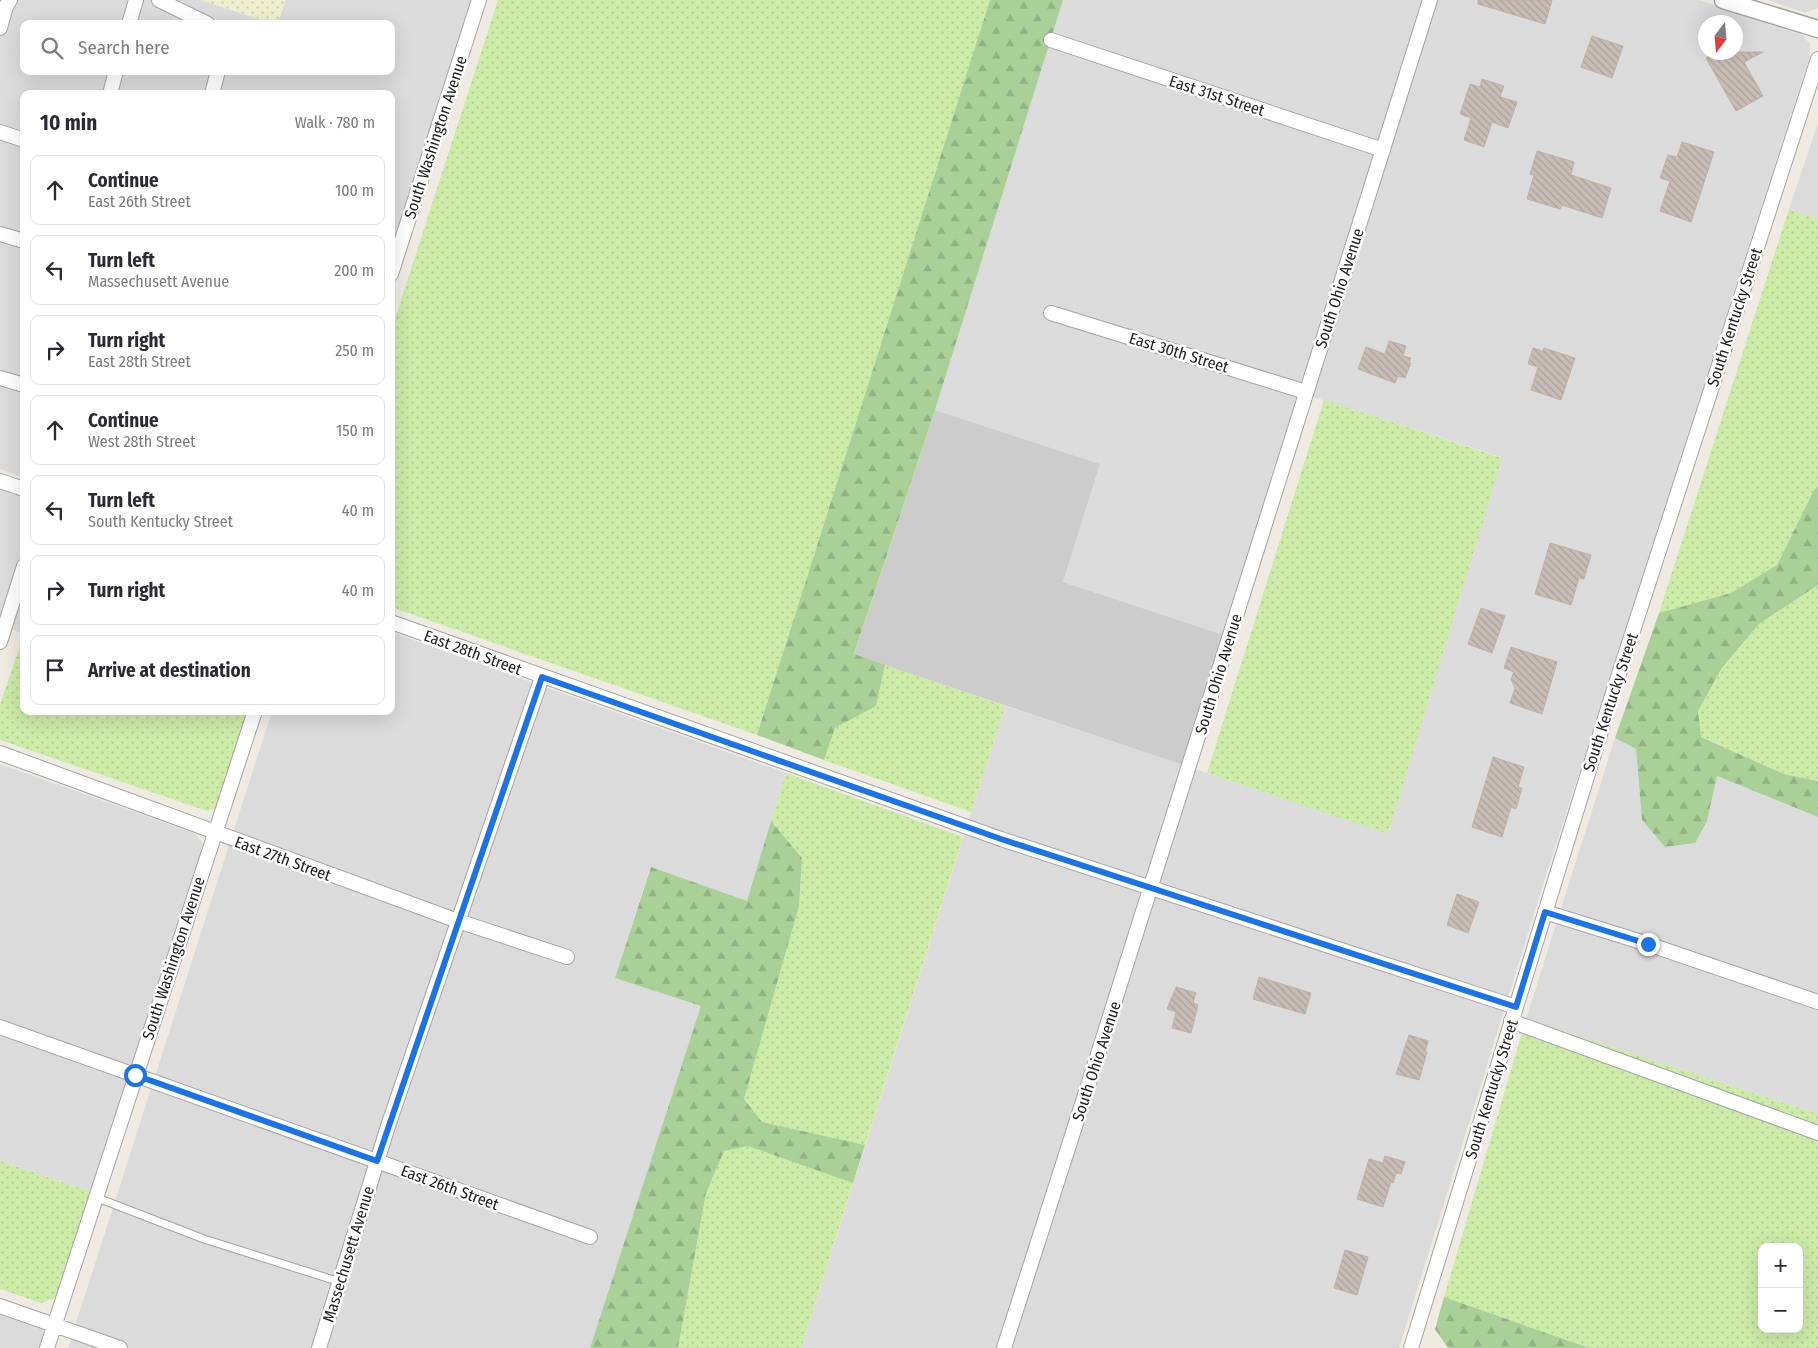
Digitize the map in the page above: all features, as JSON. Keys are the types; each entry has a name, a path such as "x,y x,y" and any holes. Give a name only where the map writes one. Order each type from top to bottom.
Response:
{"street":[{"path":"1,19 10,0"},
{"path":"131,20 136,0"},
{"path":"159,0 200,20"},
{"name":"South Washington Avenue","path":"395,262 479,0"},
{"name":"South Ohio Avenue","path":"1004,1348 1430,0"},
{"path":"1723,0 1818,29"},
{"name":"East 31st Street","path":"1051,40 1383,150"},
{"name":"South Kentucky Street","path":"1411,1348 1610,702 1818,59"},
{"path":"111,90 115,75"},
{"path":"213,90 217,75"},
{"path":"0,132 20,139"},
{"path":"0,234 20,240"},
{"name":"East 30th Street","path":"1051,313 1306,392"},
{"path":"0,378 20,384"},
{"path":"0,481 20,488"},
{"path":"0,642 20,579"},
{"name":"East 28th Street","path":"395,623 992,836 1516,1007"},
{"name":"Massechusett Avenue","path":"319,1348 377,1161 542,677"},
{"name":"South Washington Avenue","path":"47,1348 254,715"},
{"name":"East 27th Street","path":"0,753 458,921 568,958"},
{"path":"1545,912 1648,944 1818,1002"},
{"path":"1511,1021 1818,1133"},
{"name":"East 26th Street","path":"0,1026 590,1237"},
{"path":"0,1306 120,1348"}],"lane":[{"path":"95,1197 204,1238 340,1282"}],"shaded area":[{"path":"0,0 201,0 261,20 20,20 20,75 395,75 395,20 278,20 286,0 478,0 395,259 395,90 20,90 20,476 0,469"},
{"path":"1063,0 1700,0 1802,35 1810,44 1810,56 1543,885 1399,1348 801,1348 1005,706 1388,833 1501,457 1301,393 1224,635 1063,582 1100,464 935,410"},
{"path":"1768,0 1818,0 1818,8 1805,13"},
{"path":"1818,123 1818,219 1789,209"},
{"path":"935,410 1100,464 1063,582 1224,635 1183,765 854,655"},
{"path":"0,488 20,496 20,633 7,628 0,651"},
{"path":"395,633 786,773 747,901 650,868 615,978 702,1006 590,1348 68,1348 271,715 395,715"},
{"path":"1615,738 1636,749 1642,820 1707,821 1717,776 1818,817 1818,1114 1526,1019"},
{"path":"0,764 196,834 203,845 92,1192 0,1161"},
{"path":"0,1309 48,1326 41,1348 0,1348"}],"green space":[{"path":"201,0 286,0 278,20 261,20"},
{"path":"498,0 990,0 757,735 395,608 395,319"},
{"path":"990,0 1063,0 935,410 854,654 885,665 876,706 835,728 824,760 757,735"},
{"path":"1789,209 1818,219 1818,486 1814,490 1777,565 1731,593 1659,613"},
{"path":"1324,400 1502,458 1388,834 1207,773"},
{"path":"1818,486 1818,585 1759,624 1722,668 1698,711 1701,737 1784,774 1818,781 1818,817 1717,776 1707,821 1695,843 1665,847 1642,820 1636,749 1615,738 1659,613 1731,593 1777,565 1814,490"},
{"path":"1818,585 1818,781 1784,774 1700,736 1698,711 1722,669 1759,624"},
{"path":"20,646 20,715 248,715 219,807 207,811 0,740 0,704"},
{"path":"885,665 1005,706 971,812 824,760 835,728 876,706"},
{"path":"786,773 963,837 865,1145 762,1122 744,1099 799,906 802,858 771,821"},
{"path":"771,821 802,858 799,906 744,1099 762,1122 865,1145 853,1183 748,1146 724,1151 706,1193 678,1348 590,1348 701,1006 615,978 651,867 747,901"},
{"path":"1526,1019 1818,1114 1818,1348 1589,1348 1444,1297"},
{"path":"748,1146 853,1183 801,1348 678,1348 706,1193 724,1151"},
{"path":"0,1161 92,1192 55,1298 41,1303 0,1289"},
{"path":"1444,1297 1589,1348 1448,1348 1435,1329"}],"building":[{"path":"1478,0 1552,0 1545,24 1478,4"},
{"path":"1592,36 1623,46 1612,78 1581,67"},
{"path":"1743,52 1763,52 1744,62 1763,96 1736,111 1707,60 1743,60"},
{"path":"1482,79 1504,86 1500,97 1517,102 1508,128 1492,122 1484,147 1464,140 1471,118 1460,114 1470,84 1480,87"},
{"path":"1682,142 1714,152 1691,222 1660,211 1670,181 1660,178 1668,155 1677,157"},
{"path":"1537,151 1574,162 1571,175 1611,188 1602,218 1562,205 1560,209 1527,199 1534,175 1530,174"},
{"path":"1389,341 1406,346 1403,356 1411,358 1405,378 1398,376 1395,383 1358,369 1366,347 1385,354"},
{"path":"1533,348 1543,351 1544,348 1575,358 1561,400 1531,390 1538,367 1528,364"},
{"path":"1550,543 1591,555 1584,579 1579,578 1571,605 1535,594"},
{"path":"1481,608 1505,616 1492,653 1468,644"},
{"path":"1511,647 1557,662 1542,714 1510,703 1515,688 1511,679 1514,672 1504,668"},
{"path":"1493,757 1524,767 1518,787 1522,788 1516,809 1511,807 1502,837 1472,827"},
{"path":"1457,894 1479,902 1468,933 1447,925"},
{"path":"1259,977 1311,993 1305,1014 1253,999"},
{"path":"1176,987 1196,993 1193,1003 1198,1005 1191,1033 1172,1028 1176,1012 1167,1009"},
{"path":"1409,1035 1428,1041 1419,1080 1396,1074"},
{"path":"1385,1156 1405,1162 1401,1174 1396,1173 1393,1183 1391,1182 1383,1207 1357,1199 1369,1159 1383,1163"},
{"path":"1345,1250 1368,1257 1357,1295 1334,1288"}],"route":[{"path":"135,1075 377,1161 542,677 1001,839 1516,1007 1545,912 1648,944"}]}
